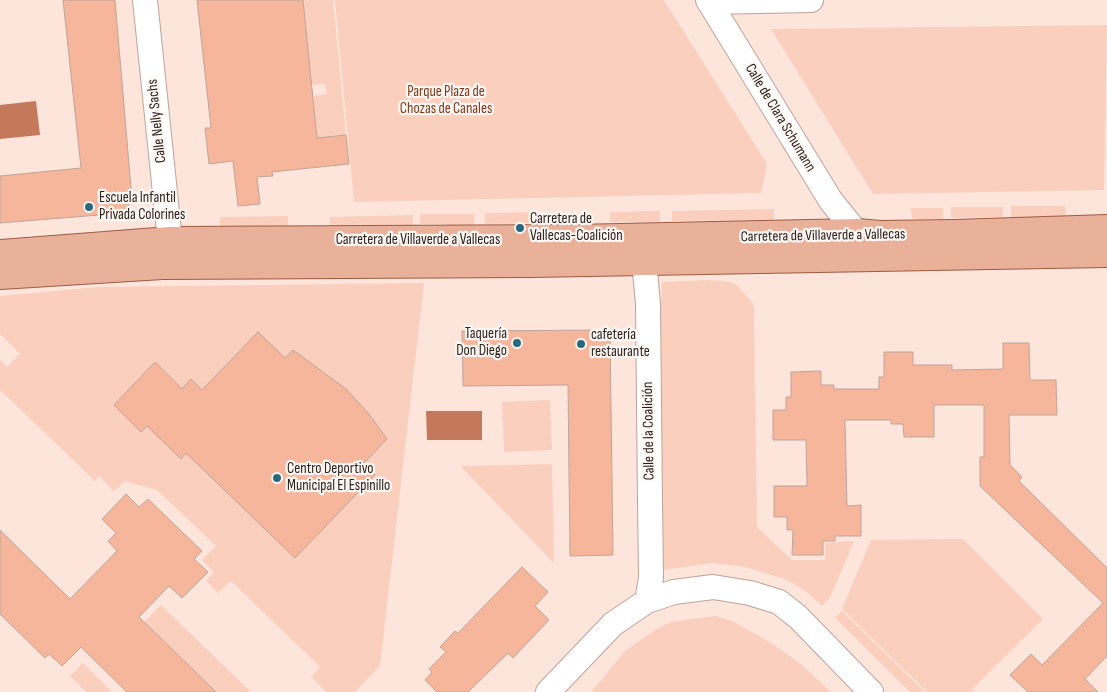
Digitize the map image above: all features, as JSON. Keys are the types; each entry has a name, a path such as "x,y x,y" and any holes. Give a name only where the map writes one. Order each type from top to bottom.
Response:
{"main road":[{"name":"Carretera de Villaverde a Vallecas","path":"0,254 170,241 572,240 1107,229"},
{"name":"Carretera de Villaverde a Vallecas","path":"0,275 162,265 1107,253"}],"street":[{"name":"Calle Nelly Sachs","path":"145,0 170,241"},
{"path":"709,1 811,0"},
{"name":"Calle de Clara Schumann","path":"709,1 831,201 857,234"},
{"name":"Calle de la Coalición","path":"644,260 648,313 651,578 647,601"},
{"path":"548,692 613,624 647,601 674,592 713,587 750,593 779,602 798,616 871,692"}],"green space":[{"path":"303,0 333,0 346,135 317,138 313,96 327,94 325,84 312,85"},
{"name":"Parque Plaza de Chozas de Canales","path":"335,0 664,0 767,164 761,193 354,202"},
{"path":"1107,25 1104,190 873,194 771,29"},
{"path":"1011,206 1065,206 1066,217 1011,218"},
{"path":"951,207 1003,207 1003,217 951,218"},
{"path":"911,208 943,208 943,219 912,219"},
{"path":"774,209 774,220 672,221 672,211"},
{"path":"660,211 660,222 610,222 610,212"},
{"path":"537,212 537,223 485,224 485,213"},
{"path":"420,214 474,214 474,232 448,232 447,224 420,224"},
{"path":"413,215 413,225 330,226 330,217"},
{"path":"288,216 288,226 220,227 220,217"},
{"path":"710,280 731,282 738,286 754,305 757,527 792,560 825,560 825,543 854,541 830,598 822,606 808,593 787,580 746,567 712,563 657,571 657,306 661,306 662,282"},
{"name":"Centro Deportivo Municipal El Espinillo","path":"424,283 380,666 355,692 324,692 325,690 311,677 320,667 231,581 218,593 206,581 214,572 202,560 216,546 157,490 125,481 114,491 99,476 95,481 0,390 0,360 7,367 20,354 0,334 0,296 98,287"},
{"path":"550,400 552,450 504,452 502,402"},
{"path":"552,464 554,563 460,466"},
{"path":"963,539 1043,619 972,689 975,692 927,692 842,609 871,540"},
{"path":"161,605 251,692 216,692 144,622"},
{"path":"842,611 925,692 910,692 835,618"},
{"path":"715,616 732,621 768,641 801,664 831,692 591,692 626,650 655,630 671,622"},
{"path":"83,663 112,692 86,692 70,676"}],"shaded area":[{"path":"36,101 40,135 0,139 0,105"},
{"path":"426,411 482,411 482,440 427,440"}],"building":[{"path":"63,0 115,0 132,200 124,213 0,223 0,176 81,168"},
{"path":"197,0 303,0 317,138 346,135 349,164 272,172 273,176 257,177 260,204 238,206 233,161 209,164 205,128 211,128"},
{"path":"610,330 613,555 570,556 568,385 463,386 462,331"},
{"path":"258,332 285,358 293,350 346,389 368,413 387,439 363,464 375,475 295,558 186,453 181,459 147,426 141,432 114,405 155,362 182,389 191,379 202,390"},
{"path":"1003,343 1029,343 1030,380 1056,380 1057,415 1009,415 1010,465 1022,477 1019,481 1107,568 1107,656 1085,679 1098,692 1028,692 1010,675 1031,654 1042,665 1103,603 980,486 980,457 984,457 984,405 934,405 934,437 904,437 903,424 891,424 891,420 845,420 847,506 861,505 861,536 835,536 835,541 823,541 823,555 792,555 793,530 787,530 787,517 774,517 774,486 807,486 806,440 773,440 773,410 786,410 786,397 791,397 791,372 821,371 821,385 834,385 834,389 879,389 879,377 884,377 884,352 913,352 913,365 952,365 952,370 1003,369"},
{"path":"126,494 139,507 148,499 202,551 194,559 208,572 182,598 169,586 139,617 216,692 127,692 81,647 62,666 49,654 45,658 0,614 0,530 70,599 117,551 108,541 116,533 102,519"},
{"path":"522,567 548,592 535,606 549,620 513,658 508,653 468,692 437,692 425,680 432,672 429,669 446,652 440,647 455,631 458,633"}],"place":[{"name":"Escuela Infantil Privada Colorines","path":"89,207"},
{"name":"Carretera de Vallecas-Coalición","path":"520,228"},
{"name":"Taquería Don Diego","path":"517,343"},
{"name":"cafetería restaurante","path":"581,344"},
{"name":"Centro Deportivo Municipal El Espinillo","path":"277,478"}]}
